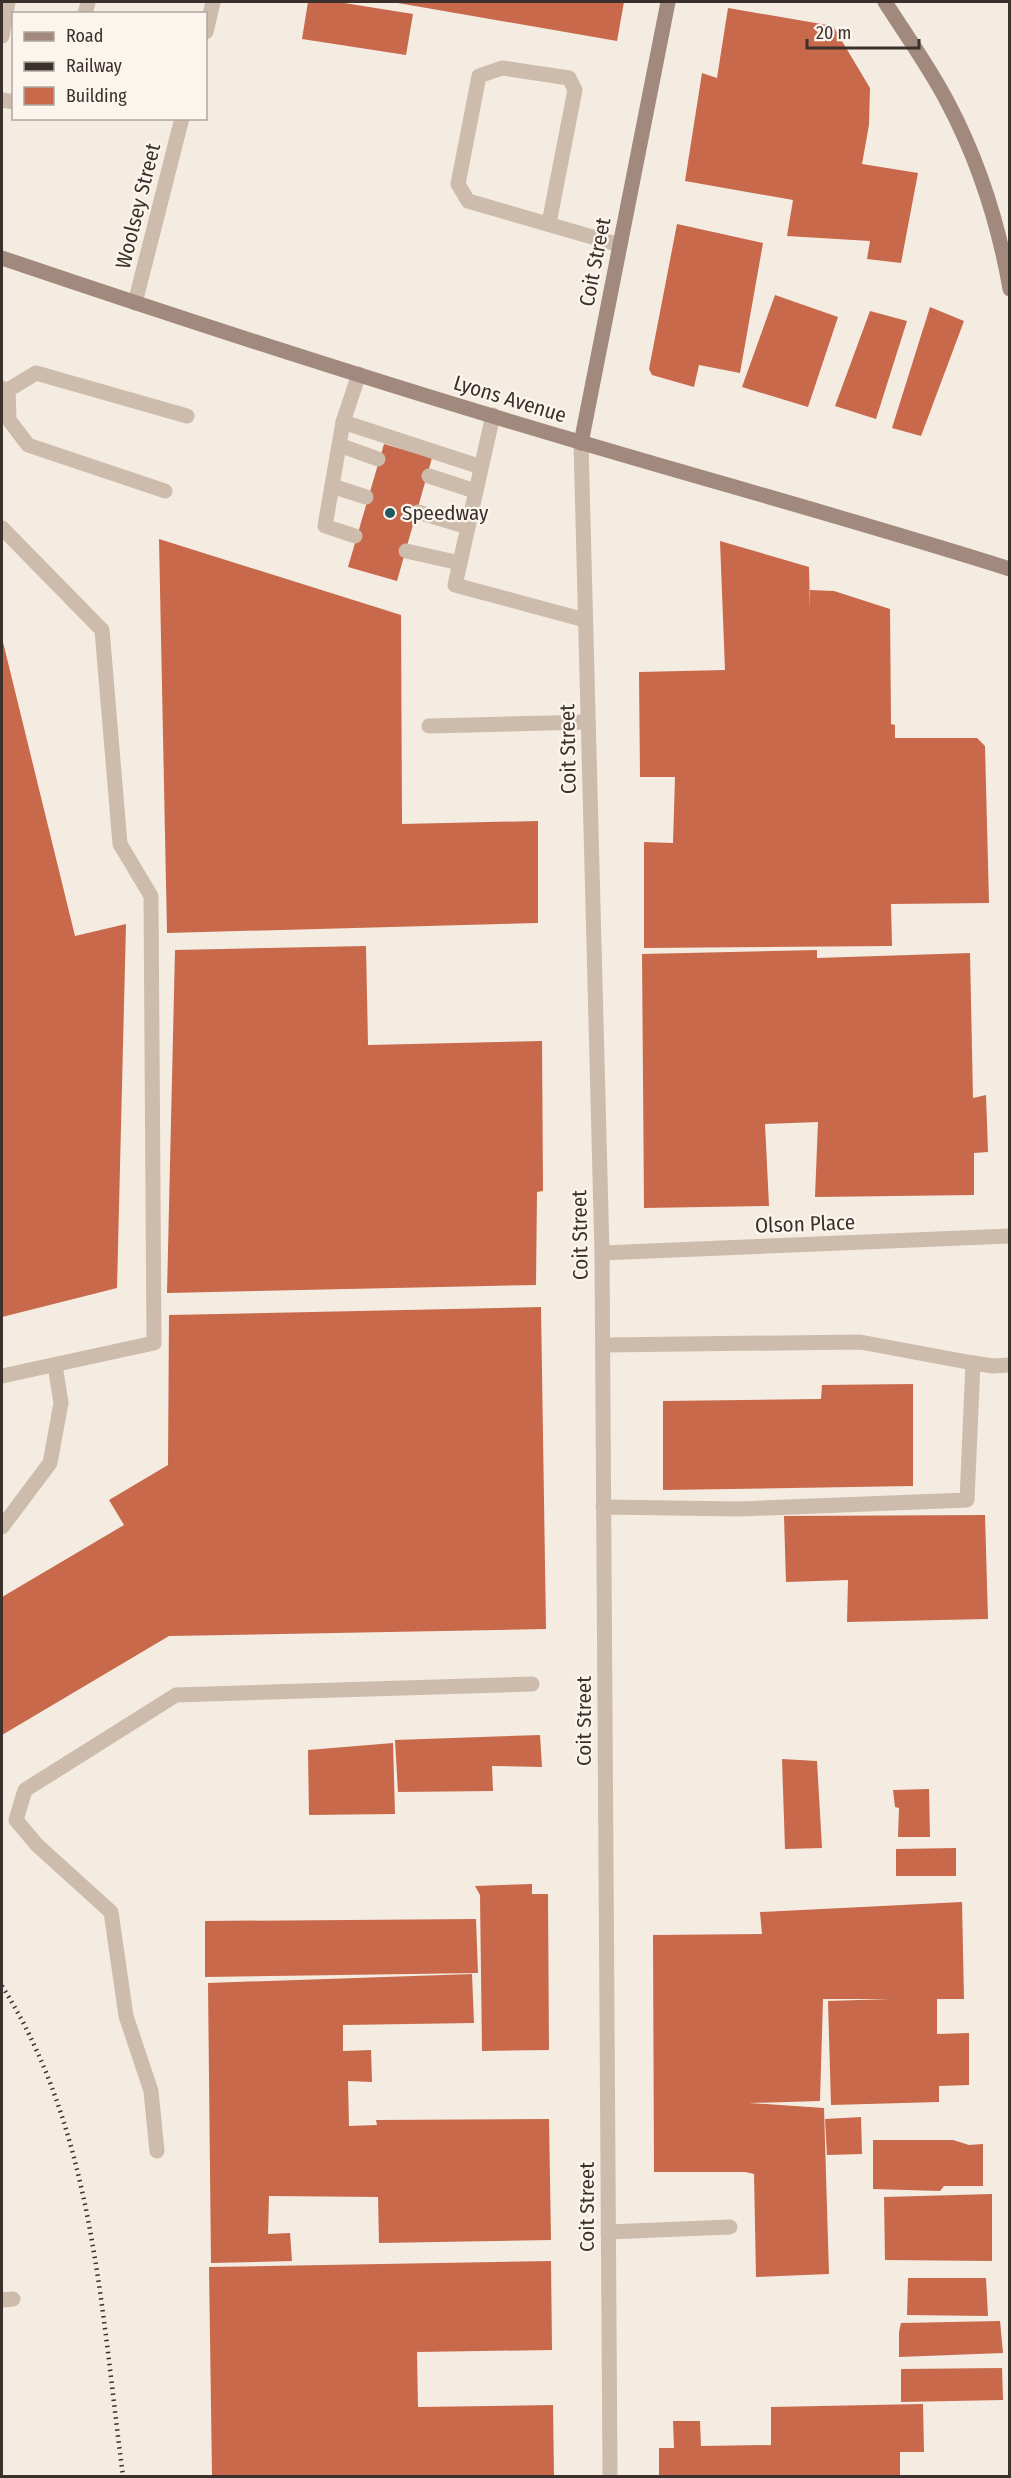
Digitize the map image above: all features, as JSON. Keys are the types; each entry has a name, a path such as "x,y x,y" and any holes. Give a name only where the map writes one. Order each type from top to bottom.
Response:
{"main road":[{"name":"Coit Street","path":"581,442 668,2"},
{"path":"885,2 948,103 980,175 1004,255 1010,289"},
{"name":"Lyons Avenue","path":"2,258 359,374 1010,569"}],"street":[{"path":"2,36 8,2"},
{"path":"207,28 213,2"},
{"path":"549,224 575,90 569,78 502,68 479,76 458,184 468,201 620,245"},
{"name":"Woolsey Street","path":"135,303 181,120"},
{"path":"165,491 28,444 9,420 5,389 36,373 187,416"},
{"path":"355,536 325,526 343,422 359,374"},
{"path":"493,415 455,585 585,620"},
{"path":"343,422 481,467"},
{"name":"Coit Street","path":"581,442 602,1253 610,2476"},
{"path":"339,445 378,459"},
{"path":"429,476 475,491"},
{"path":"332,486 366,497"},
{"path":"418,512 468,527"},
{"path":"2,528 102,630 120,844 151,896 154,1343 2,1376"},
{"path":"406,551 460,563"},
{"path":"429,726 588,723"},
{"name":"Olson Place","path":"602,1253 1010,1236"},
{"path":"603,1345 860,1342 973,1363 993,1366 1010,1365"},
{"path":"603,1507 740,1509 967,1500 973,1363"},
{"path":"2,1527 50,1463 61,1403 55,1365"},
{"path":"157,2151 151,2091 126,2016 111,1912 9,1818 25,1790 176,1695 532,1683"},
{"path":"608,2232 730,2227"}],"building":[{"path":"308,2 338,2 413,14 406,55 302,39"},
{"path":"392,2 624,2 617,41"},
{"path":"728,8 833,26 870,88 869,125 862,164 918,173 901,263 867,259 870,241 787,236 793,200 685,181 702,73 717,78"},
{"path":"677,224 763,243 740,373 699,365 694,387 652,375 649,369"},
{"path":"775,295 838,317 808,407 742,387"},
{"path":"930,307 964,321 921,436 892,428"},
{"path":"870,311 907,321 876,419 835,406"},
{"name":"Speedway","path":"384,444 432,458 397,581 348,567"},
{"path":"159,539 401,615 402,824 538,821 538,923 167,933"},
{"path":"720,541 809,567 810,609 810,590 834,591 890,609 891,724 895,725 895,738 977,738 985,746 989,903 891,904 892,946 644,948 644,842 673,843 675,777 640,777 639,672 725,670"},
{"path":"2,638 75,936 126,924 117,1288 2,1317"},
{"path":"366,946 368,1045 542,1041 543,1191 537,1192 536,1285 167,1293 175,950"},
{"path":"817,950 817,958 970,953 973,1098 986,1095 988,1152 974,1153 974,1195 815,1197 818,1122 765,1124 769,1206 644,1208 642,954"},
{"path":"541,1307 546,1629 169,1636 2,1735 2,1597 124,1525 109,1500 168,1465 169,1315"},
{"path":"913,1384 913,1486 663,1490 663,1401 821,1399 822,1385"},
{"path":"985,1515 988,1619 847,1622 848,1580 786,1582 784,1516"},
{"path":"540,1735 542,1767 492,1766 493,1791 398,1792 395,1740"},
{"path":"393,1743 395,1814 309,1815 308,1750"},
{"path":"782,1759 817,1761 822,1848 785,1849"},
{"path":"929,1789 930,1837 898,1837 899,1808 895,1807 893,1790"},
{"path":"956,1848 956,1876 896,1876 896,1849"},
{"path":"532,1884 532,1894 548,1894 549,2050 482,2051 480,1895 475,1886"},
{"path":"962,1902 964,1999 937,1999 937,2034 969,2033 969,2085 939,2086 939,2102 831,2105 828,2001 891,1999 823,1999 820,2101 749,2103 824,2108 829,2274 756,2277 754,2174 745,2172 654,2172 653,1935 762,1934 760,1912"},
{"path":"476,1919 478,1973 205,1977 205,1921"},
{"path":"472,1974 474,2023 343,2025 343,2051 371,2050 372,2082 348,2081 349,2126 377,2125 376,2120 549,2119 551,2240 379,2243 378,2197 269,2196 268,2234 290,2233 292,2261 211,2263 208,1983"},
{"path":"861,2117 862,2154 827,2155 825,2119"},
{"path":"873,2140 953,2140 969,2145 983,2144 983,2186 944,2186 940,2191 873,2189"},
{"path":"992,2194 992,2261 885,2260 884,2197"},
{"path":"551,2261 552,2350 417,2352 418,2407 553,2405 554,2476 212,2476 209,2267"},
{"path":"908,2278 986,2278 988,2316 907,2315"},
{"path":"1000,2321 1003,2353 899,2357 901,2323"},
{"path":"1002,2368 1003,2400 901,2402 901,2369"},
{"path":"923,2404 924,2452 900,2452 900,2476 659,2476 659,2448 674,2448 673,2421 700,2421 701,2446 771,2445 771,2407"}],"railway":[{"path":"2,1986 33,2042 57,2101 75,2161 89,2224 99,2287 123,2476"}],"place":[{"name":"Speedway","path":"390,513"}]}
